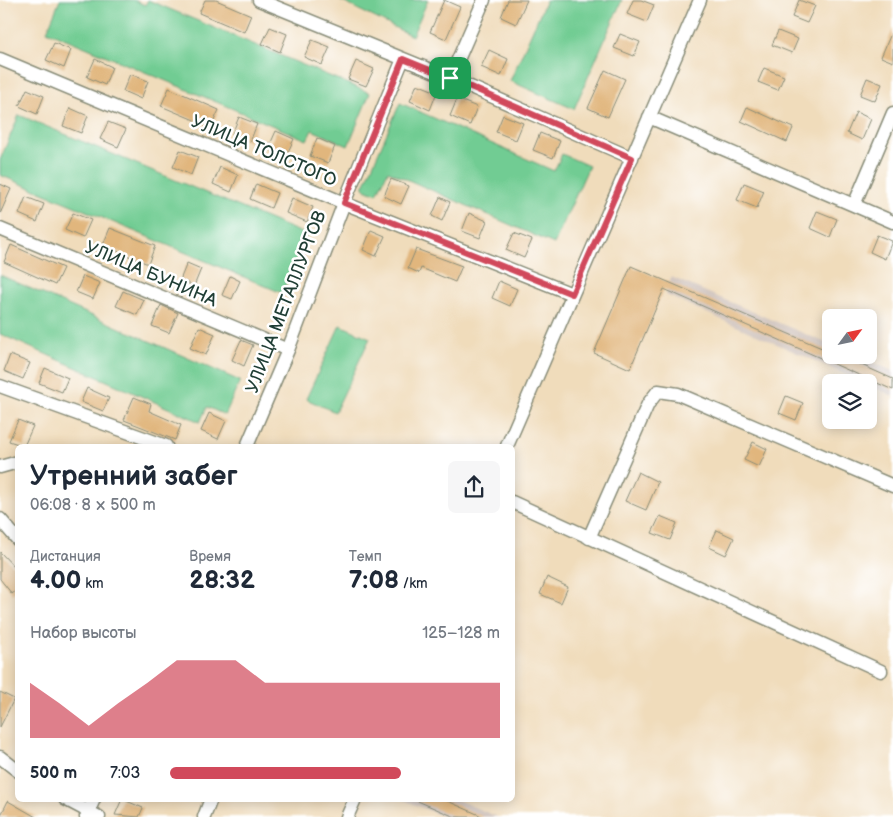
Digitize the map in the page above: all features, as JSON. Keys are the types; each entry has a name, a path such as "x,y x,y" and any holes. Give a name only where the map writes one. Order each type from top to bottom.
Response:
{"street":[{"path":"259,0 280,4 632,158"},
{"path":"450,78 484,0"},
{"path":"508,444 700,0"},
{"name":"УЛИЦА ТОЛСТОГО","path":"0,59 344,203 572,294"},
{"name":"УЛИЦА МЕТАЛЛУРГОВ","path":"248,444 288,350 344,203 403,59"},
{"path":"854,205 893,113"},
{"path":"650,117 893,222"},
{"name":"УЛИЦА БУНИНА","path":"0,229 288,350"},
{"path":"0,386 160,444"},
{"path":"590,538 648,404 658,391 678,394 893,486"},
{"path":"0,467 15,463"},
{"path":"515,503 881,671"},
{"path":"0,519 15,536"},
{"path":"0,757 15,769"},
{"path":"70,802 91,815 93,802"},
{"path":"204,817 210,802"},
{"path":"347,817 353,802"}],"shaded area":[{"path":"671,277 822,341 822,364 666,295"},
{"path":"822,364 876,364 893,371 893,396 877,389 877,374 845,374"},
{"path":"409,802 462,802 498,817 444,817"}],"green space":[{"path":"60,0 134,0 145,5 148,0 370,93 348,146 312,130 307,140 47,31"},
{"path":"339,0 428,0 412,36"},
{"path":"546,0 622,0 574,109 510,81"},
{"path":"400,103 554,171 562,154 589,166 554,244 388,171 377,194 363,188"},
{"path":"19,115 307,235 282,293 0,175 0,160"},
{"path":"0,275 240,381 225,415 207,407 200,422 0,334"},
{"path":"340,325 370,338 335,412 306,399"}],"building":[{"path":"205,0 216,0 251,15 244,32 199,13"},
{"path":"444,0 460,7 446,39 430,32"},
{"path":"508,0 527,0 516,24 501,17"},
{"path":"633,0 641,0 654,5 647,22 627,14"},
{"path":"799,0 815,6 807,23 792,17"},
{"path":"270,27 287,34 280,52 262,44"},
{"path":"893,29 893,62 881,57"},
{"path":"778,31 798,39 792,53 772,45"},
{"path":"620,34 640,42 634,56 614,48"},
{"path":"312,40 330,47 322,65 304,57"},
{"path":"54,43 71,50 64,68 46,60"},
{"path":"489,50 508,59 501,76 481,67"},
{"path":"95,59 112,67 105,85 87,77"},
{"path":"356,61 374,69 366,86 348,79"},
{"path":"764,68 784,76 778,90 758,82"},
{"path":"605,70 625,79 608,117 588,108"},
{"path":"130,74 148,81 141,99 123,91"},
{"path":"867,78 882,84 875,101 860,95"},
{"path":"417,84 437,92 430,110 410,101"},
{"path":"169,88 219,110 211,127 161,106"},
{"path":"27,89 44,96 37,114 19,106"},
{"path":"457,99 477,107 470,125 450,116"},
{"path":"747,107 793,128 787,142 741,121"},
{"path":"70,108 88,116 81,133 63,126"},
{"path":"856,112 871,119 862,140 847,133"},
{"path":"503,115 523,123 516,140 496,132"},
{"path":"239,117 257,124 250,142 232,134"},
{"path":"108,122 126,129 118,147 100,139"},
{"path":"276,131 294,139 286,156 268,149"},
{"path":"540,133 560,141 553,158 533,150"},
{"path":"317,138 335,146 328,163 310,156"},
{"path":"180,150 198,157 191,175 173,167"},
{"path":"220,167 238,175 231,192 213,184"},
{"path":"391,179 409,186 401,204 384,196"},
{"path":"744,183 764,191 757,208 737,200"},
{"path":"0,184 11,189 0,214"},
{"path":"256,184 277,193 271,208 250,199"},
{"path":"26,197 44,204 37,222 19,214"},
{"path":"440,197 450,202 442,221 432,216"},
{"path":"292,198 313,207 307,222 286,213"},
{"path":"817,211 837,219 830,237 810,228"},
{"path":"73,213 91,220 83,238 65,230"},
{"path":"469,213 487,221 480,238 462,231"},
{"path":"110,228 155,246 148,264 103,245"},
{"path":"371,230 385,236 376,256 363,250"},
{"path":"514,233 532,240 524,258 506,250"},
{"path":"877,235 892,241 885,259 870,252"},
{"path":"11,245 63,268 55,285 4,262"},
{"path":"416,249 462,266 455,282 421,268 419,273 408,268"},
{"path":"187,263 201,269 194,286 180,280"},
{"path":"631,266 822,348 822,359 664,289 630,369 594,353"},
{"path":"83,276 100,283 93,299 76,292"},
{"path":"230,276 240,281 232,299 222,295"},
{"path":"499,281 517,289 510,306 492,298"},
{"path":"123,291 144,300 137,315 116,306"},
{"path":"161,305 178,313 169,333 152,326"},
{"path":"199,327 215,334 206,355 190,348"},
{"path":"241,340 253,345 244,366 232,360"},
{"path":"10,355 30,363 23,379 4,371"},
{"path":"834,364 859,364 893,379 893,390 877,383 877,374 857,374"},
{"path":"45,368 68,378 62,392 39,383"},
{"path":"87,388 109,398 103,411 81,402"},
{"path":"786,396 803,403 796,420 779,413"},
{"path":"134,397 151,404 149,411 181,425 175,440 124,420"},
{"path":"209,413 226,421 218,439 201,431"},
{"path":"18,420 33,426 25,444 9,441"},
{"path":"753,442 767,449 759,467 744,460"},
{"path":"638,472 658,482 646,510 625,501"},
{"path":"660,516 677,523 670,540 652,533"},
{"path":"717,530 734,538 726,555 709,547"},
{"path":"0,552 15,568 15,592 12,594 0,579"},
{"path":"547,577 568,587 561,603 540,594"},
{"path":"0,692 14,699 0,727"},
{"path":"8,801 36,817 0,817"},
{"path":"121,802 129,802 143,808 139,817 115,815"},
{"path":"420,802 450,802 484,817 455,817"}],"route":[{"path":"403,59 450,78 632,158 572,294 344,203 403,59"}]}
